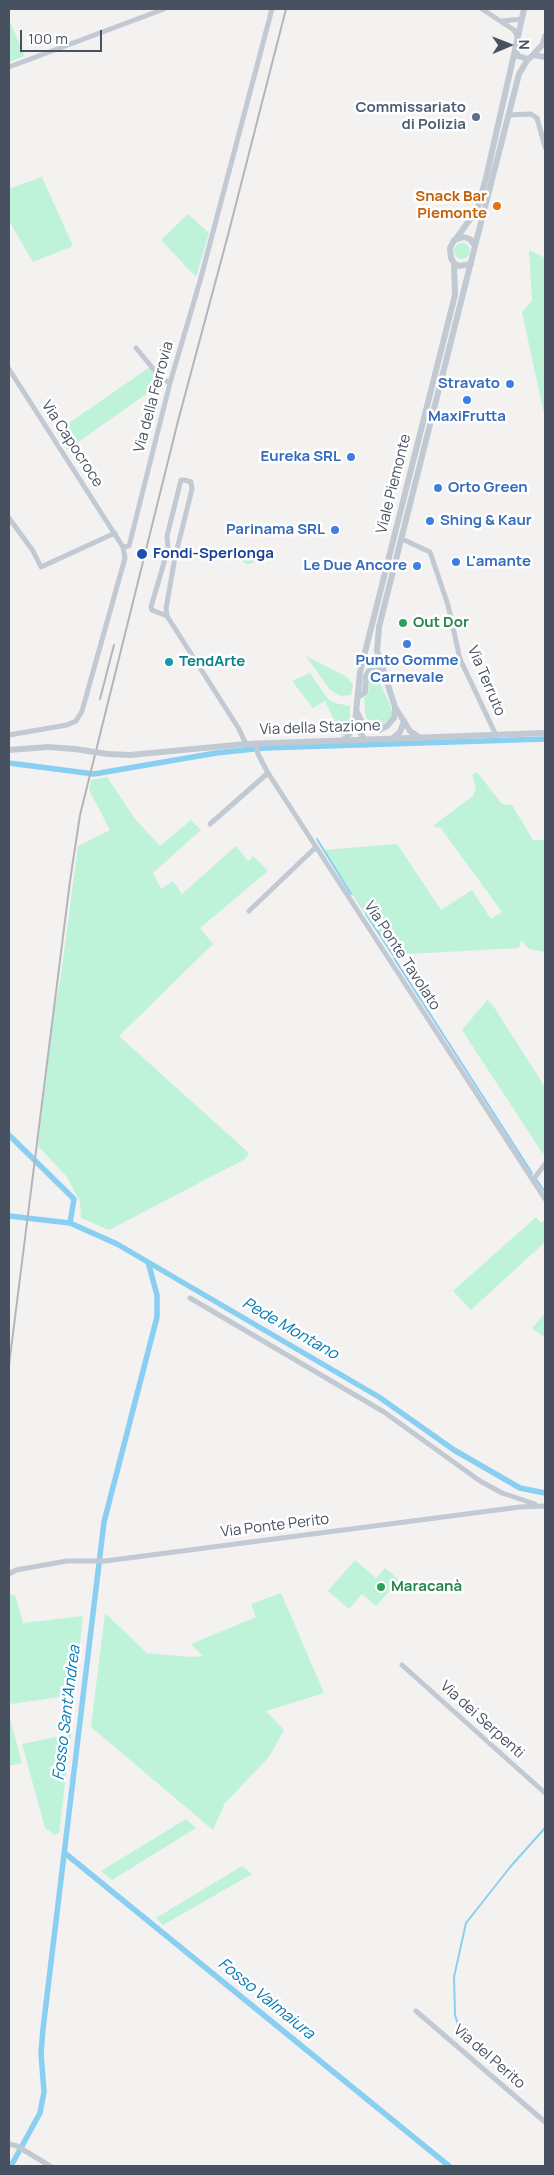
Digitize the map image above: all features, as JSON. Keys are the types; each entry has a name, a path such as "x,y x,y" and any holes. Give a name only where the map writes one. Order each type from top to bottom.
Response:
{"street":[{"path":"9,67 164,9"},
{"name":"Via della Ferrovia","path":"9,735 67,725 76,721 82,711 125,558 123,548 129,546 170,383 200,281 272,9"},
{"path":"482,9 502,21 514,30 518,36"},
{"path":"454,240 477,210 524,9"},
{"path":"502,21 522,18"},
{"name":"Viale Piemonte","path":"419,737 410,731 396,707 382,670 377,651 379,627 519,74 528,60 543,44 545,36"},
{"path":"515,50 518,56 528,60"},
{"path":"534,55 545,57"},
{"path":"508,115 531,114 537,118 545,147"},
{"path":"454,240 464,237 470,239 475,246"},
{"name":"Viale Piemonte","path":"355,723 360,672 455,294 454,263 451,258 450,248 454,240"},
{"path":"454,263 459,266 471,264"},
{"path":"136,348 161,378 170,383"},
{"name":"Via Capocroce","path":"9,368 115,532 123,548"},
{"name":"Via della Stazione","path":"167,616 152,610 151,607 168,547 167,536 181,480 184,480 191,482 192,489 171,577 166,609 167,616 239,728 246,744 257,748 343,740 545,733"},
{"path":"9,518 33,551 40,567 115,532"},
{"name":"Via Terruto","path":"402,539 430,552 448,605 460,659 496,735"},
{"path":"168,547 177,548"},
{"path":"161,575 171,577"},
{"path":"358,697 365,692 366,676 369,670 382,670"},
{"path":"357,712 362,722 368,727 379,730 387,726 394,718 396,707"},
{"path":"392,738 400,732 404,721"},
{"path":"355,723 364,739"},
{"path":"343,740 348,736 355,723"},
{"path":"9,750 48,747 130,755 246,744"},
{"name":"Via Ponte Tavolato","path":"257,748 268,773 545,1199"},
{"path":"210,824 268,773"},
{"path":"249,910 316,847"},
{"path":"533,1180 545,1164"},
{"path":"190,1298 384,1412 480,1481 502,1493 538,1505"},
{"name":"Via Ponte Perito","path":"9,1574 16,1570 67,1560 104,1561 538,1505 545,1506"},
{"name":"Via dei Serpenti","path":"402,1665 545,1793"},
{"name":"Via del Perito","path":"416,2011 545,2122"},
{"path":"9,2144 18,2147 50,2166"}],"green space":[{"path":"9,20 25,56 9,62"},
{"path":"42,177 73,246 33,262 9,221 9,189"},
{"path":"188,214 209,233 196,277 161,240"},
{"path":"459,243 465,243 470,248 468,257 459,259 454,254 454,248"},
{"path":"529,250 545,258 545,419 522,312 532,301"},
{"path":"150,367 162,383 67,450 56,432"},
{"path":"249,548 257,556 249,564 241,556"},
{"path":"306,656 347,677 353,685 351,695 341,696 330,690"},
{"path":"375,672 391,707 391,718 381,726 372,725 366,718 364,699 369,690 369,675"},
{"path":"310,673 328,699 335,703 350,706 350,728 342,737 325,701 313,708 292,681"},
{"path":"477,772 502,804 512,805 533,840 545,840 545,952 529,949 521,940 519,948 392,955 323,850 397,844 441,910 472,890 491,919 502,912 440,827 436,828 434,825 473,796 476,787 472,775"},
{"path":"107,777 135,819 160,846 191,820 201,830 153,873 161,889 173,881 182,894 236,846 248,861 253,856 268,871 200,928 213,944 119,1036 249,1153 245,1159 109,1230 81,1218 80,1202 67,1177 38,1146 54,1012 61,975 78,846 110,830 89,790 91,780"},
{"path":"487,1000 492,1004 545,1087 545,1150 543,1154 462,1030"},
{"path":"536,1217 541,1223 545,1219 545,1242 471,1310 453,1291"},
{"path":"545,1313 545,1336 544,1337 532,1328"},
{"path":"355,1560 376,1578 385,1568 399,1580 376,1606 362,1594 349,1609 328,1591"},
{"path":"281,1593 324,1693 266,1711 284,1730 269,1757 225,1803 213,1830 91,1727 105,1613 147,1653 190,1657 203,1656 191,1644 256,1617 251,1604"},
{"path":"9,1594 15,1595 23,1623 83,1616 74,1695 11,1704 9,1695"},
{"path":"9,1715 22,1763 9,1766"},
{"path":"71,1734 59,1833 55,1835 45,1828 22,1744"},
{"path":"186,1819 196,1828 112,1880 101,1871"},
{"path":"242,1866 252,1874 163,1925 156,1918"}],"waterway":[{"path":"9,763 94,774 216,753 264,748 545,739"},
{"path":"317,839 351,894"},
{"path":"366,914 393,955"},
{"path":"394,958 532,1173"},
{"path":"9,1135 74,1199 70,1223"},
{"path":"536,1179 545,1192"},
{"name":"Pede Montano","path":"9,1216 70,1223 117,1244 379,1397 454,1450 520,1488 545,1493"},
{"name":"Fosso Sant'Andrea","path":"11,2166 40,2113 44,2092 41,2053 43,2029 104,1522 157,1317 157,1295 148,1262"},
{"path":"461,2034 455,2015 454,1977 466,1923 511,1866 545,1828"},
{"name":"Fosso Valmaiura","path":"66,1854 449,2166"}],"railway":[{"path":"9,1365 80,815 178,421 286,9"},
{"path":"100,699 114,645"}],"place":[{"name":"Commissariato di Polizia","path":"476,117"},
{"name":"Snack Bar Piemonte","path":"497,206"},
{"name":"Stravato","path":"510,384"},
{"name":"MaxiFrutta","path":"467,400"},
{"name":"Eureka SRL","path":"351,457"},
{"name":"Orto Green","path":"438,488"},
{"name":"Shing & Kaur","path":"430,521"},
{"name":"Parinama SRL","path":"335,530"},
{"name":"Fondi-Sperlonga","path":"142,554"},
{"name":"L'amante","path":"456,562"},
{"name":"Le Due Ancore","path":"417,566"},
{"name":"Out Dor","path":"403,623"},
{"name":"Punto Gomme Carnevale","path":"407,644"},
{"name":"TendArte","path":"169,662"},
{"name":"Maracanà","path":"381,1587"}]}
